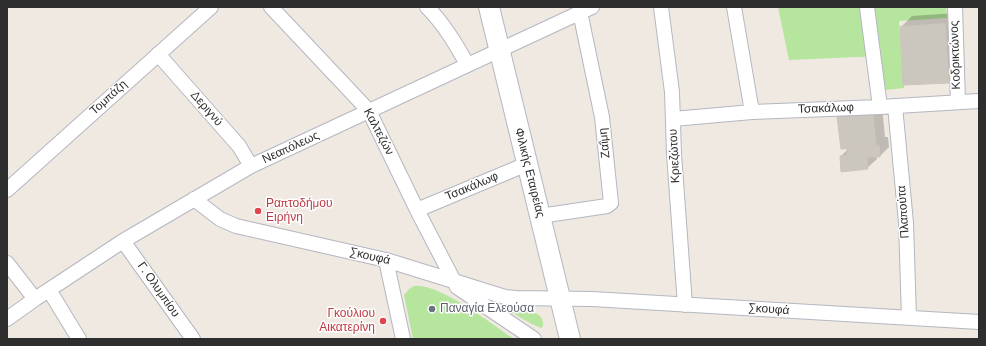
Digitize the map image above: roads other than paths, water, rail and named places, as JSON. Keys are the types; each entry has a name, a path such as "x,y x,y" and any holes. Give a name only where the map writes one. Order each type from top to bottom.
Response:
{"street":[{"name":"Τομπάζη","path":"7,190 211,7"},
{"name":"Καλτεζών","path":"270,7 369,111 453,280"},
{"path":"427,7 444,26 467,64"},
{"name":"Φιλικής Εταιρείας","path":"489,7 570,339"},
{"name":"Κριεζώτου","path":"661,7 669,60 685,305"},
{"path":"734,7 752,112"},
{"path":"867,7 880,107"},
{"name":"Κοδρικτώνος","path":"955,7 958,102"},
{"name":"Νεαπόλεως","path":"7,320 35,299 123,241 251,166 467,64 586,10"},
{"name":"Ζαΐμη","path":"540,216 607,206 611,203 602,117 586,10"},
{"name":"Δεριγνύ","path":"158,54 239,146 251,166"},
{"name":"Τσακάλωφ","path":"673,119 752,112 880,107 979,101"},
{"name":"Πλαπούτα","path":"895,106 906,224 909,318"},
{"name":"Τσακάλωφ","path":"417,210 527,164"},
{"name":"Σκουφά","path":"194,199 220,219 236,226 386,260 505,297 560,298 979,322"},
{"name":"Γ. Ολυμπίου","path":"123,241 193,339"},
{"path":"386,260 404,339"},
{"path":"7,263 35,299"},
{"path":"453,280 457,287 467,295 534,339"},
{"path":"49,290 79,339"}],"place":[{"name":"Ραπτοδήμου Ειρήνη","path":"258,211"},
{"name":"Παναγία Ελεούσα","path":"432,309"},
{"name":"Γκούλιου Αικατερίνη","path":"383,321"}]}
